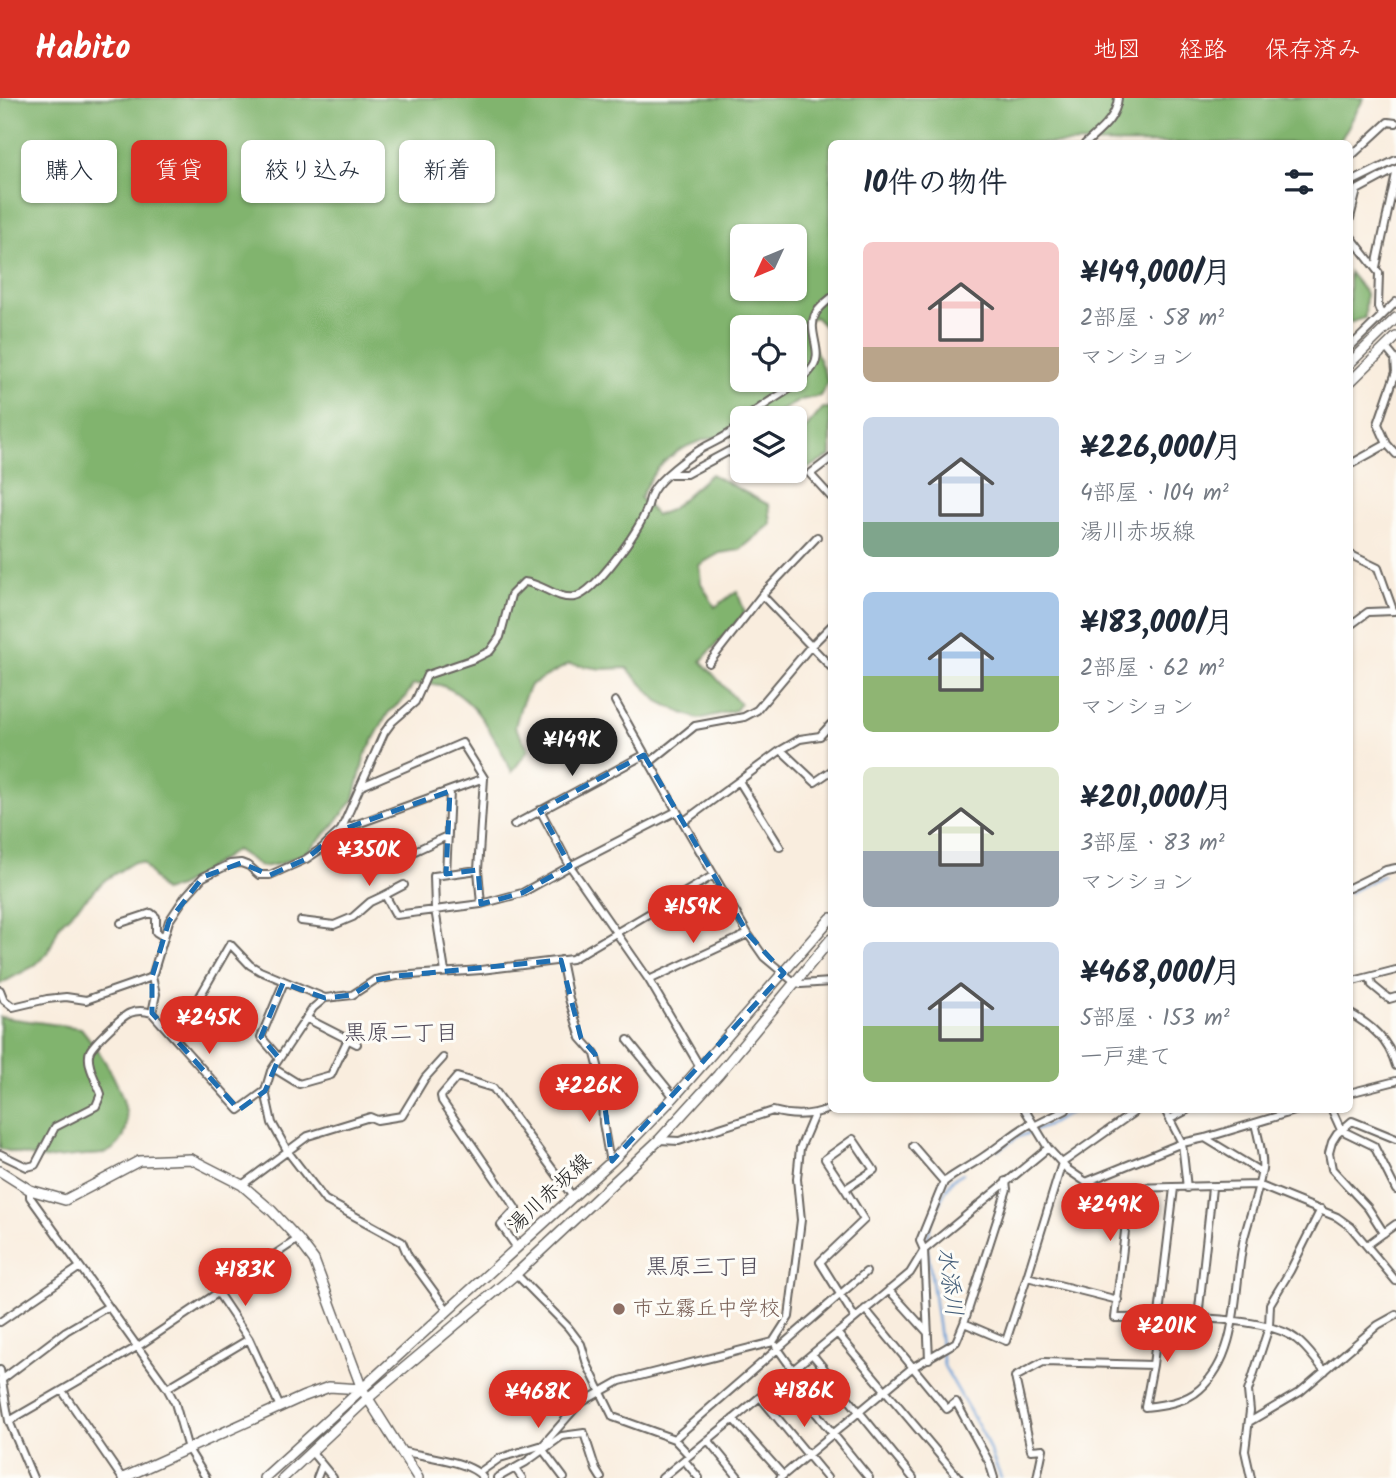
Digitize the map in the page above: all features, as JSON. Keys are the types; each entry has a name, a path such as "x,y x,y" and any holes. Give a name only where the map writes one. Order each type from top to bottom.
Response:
{"main road":[{"path":"1353,360 1396,318"},
{"path":"1353,379 1396,337"},
{"name":"湯川赤坂線","path":"264,1478 612,1161 674,1097 828,922"},
{"name":"湯川赤坂線","path":"283,1478 367,1399 516,1274 659,1140 718,1075 828,942"},
{"path":"0,1171 30,1190 65,1200 139,1161 191,1159 242,1185 298,1238 314,1260 362,1389 401,1451 412,1476"},
{"path":"123,1478 329,1387 362,1389"}],"street":[{"path":"1089,140 1108,123 1117,109 1118,98"},
{"path":"1353,154 1388,122 1396,123"},
{"path":"1353,181 1396,160"},
{"path":"1353,206 1357,190 1396,169"},
{"path":"1376,267 1396,174"},
{"path":"1353,239 1379,273 1378,307 1382,316"},
{"path":"760,406 795,384 813,367 817,356 811,328 816,313 828,301"},
{"path":"1353,344 1396,302"},
{"path":"1386,348 1395,359 1396,372 1378,424 1387,444 1396,454"},
{"path":"152,1013 156,993 152,977 169,921 203,877 230,864 241,863 259,875 270,875 321,849 341,830 384,733 392,722 415,702 427,675 490,651 500,638 511,595 524,582 535,583 555,594 574,597 592,588 629,539 645,513 653,491 701,449 730,434"},
{"path":"1353,463 1387,444"},
{"path":"670,474 686,474 730,452"},
{"path":"828,460 810,474 828,494"},
{"path":"709,663 762,595 817,537"},
{"path":"1353,556 1378,568 1395,611 1368,612 1353,623"},
{"path":"762,595 828,664"},
{"path":"649,763 695,726 744,717 757,710 828,629"},
{"path":"615,701 682,822 764,957 794,982 802,985 828,982"},
{"path":"682,822 781,750 800,738 820,736 828,727"},
{"path":"362,786 462,743 484,778 478,870 481,904"},
{"path":"781,750 815,782 828,773"},
{"path":"514,825 644,755"},
{"path":"341,830 484,778"},
{"path":"739,781 780,847"},
{"path":"446,874 450,791"},
{"path":"540,810 570,866 649,980 700,1067"},
{"path":"385,895 396,915 481,904 522,893 677,811"},
{"path":"370,872 447,836"},
{"path":"1353,886 1396,868"},
{"path":"445,972 435,909 434,876 478,870"},
{"path":"196,1003 230,944 250,965 284,982 326,998 352,995 375,980 572,959 714,875"},
{"path":"301,921 334,925 353,918 370,902 404,885"},
{"path":"121,923 151,913 156,917 156,932 164,937"},
{"path":"649,980 748,934"},
{"path":"561,960 581,1038 595,1054 601,1077 604,1133 612,1161"},
{"path":"1353,981 1396,971"},
{"path":"0,990 4,1000 13,1007 66,997 86,1000 152,977"},
{"path":"1370,977 1372,985 1389,999 1396,997"},
{"path":"279,1058 261,1037 284,982"},
{"path":"326,998 313,1008 273,1068 265,1091 272,1123 288,1152 325,1200 402,1242 408,1256 448,1311"},
{"path":"0,1154 27,1167 35,1165 55,1127 96,1106 101,1094 90,1063 90,1052 130,1013 152,1013 239,1110 265,1091"},
{"path":"1353,1015 1379,1033 1393,1054 1396,1066"},
{"path":"306,1018 358,1044"},
{"path":"273,1068 299,1084 331,1075 348,1039"},
{"path":"628,1040 674,1097"},
{"path":"242,1185 308,1136 370,1117 377,1120 402,1116 425,1078 443,1058"},
{"path":"517,1248 501,1224 516,1209 442,1101 441,1096 457,1077 493,1088 573,1197"},
{"path":"1353,1093 1396,1081"},
{"path":"659,1140 678,1141 773,1111 786,1115 814,1115 828,1109"},
{"path":"1027,1113 1048,1148 1067,1169 1086,1182 1103,1187 1130,1188 1258,1185 1337,1217 1351,1227 1396,1281"},
{"path":"929,1359 924,1250 920,1241 944,1182 961,1169 986,1156 1011,1134 1059,1113"},
{"path":"964,1323 1006,1341 1062,1163 1134,1113"},
{"path":"1167,1113 1182,1143 1187,1188"},
{"path":"1170,1119 1181,1113"},
{"path":"1086,1182 1182,1143 1288,1113"},
{"path":"1333,1113 1341,1130 1374,1146 1396,1190"},
{"path":"776,1346 789,1317 800,1220 797,1179 800,1148 814,1115"},
{"path":"1384,1233 1368,1208 1332,1169 1329,1153 1332,1142 1352,1121 1396,1139"},
{"path":"1174,1188 1153,1365 1145,1407 1170,1404 1194,1394 1210,1378 1224,1354 1232,1321 1244,1240 1263,1168 1255,1123"},
{"path":"1205,1138 1261,1172"},
{"path":"845,1189 874,1170 853,1139 825,1160 864,1220 820,1262 855,1318"},
{"path":"913,1146 944,1182"},
{"path":"662,1478 910,1273 924,1250 1048,1148"},
{"path":"733,1419 781,1477 913,1367 956,1342 1007,1189 1006,1181"},
{"path":"1130,1188 1115,1318 1198,1318 1269,1327 1296,1338 1325,1371"},
{"path":"1198,1318 1212,1188"},
{"path":"30,1190 30,1197 167,1388 188,1449 206,1478"},
{"path":"1251,1478 1245,1451 1250,1411 1248,1391 1269,1327 1269,1304 1290,1271 1321,1209"},
{"path":"1367,1245 1396,1224"},
{"path":"9,1421 137,1347 298,1238"},
{"path":"0,1322 80,1267"},
{"path":"674,1439 776,1346 866,1272"},
{"path":"516,1274 581,1344 587,1364 613,1417 674,1439 699,1478"},
{"path":"1027,1278 1118,1300"},
{"path":"890,1290 929,1333"},
{"path":"218,1293 249,1339 280,1407"},
{"path":"1,1380 66,1331 107,1307"},
{"path":"865,1310 947,1409 956,1402 989,1462 994,1478"},
{"path":"1249,1422 1300,1392 1378,1325 1396,1315"},
{"path":"837,1333 959,1478"},
{"path":"167,1388 249,1339"},
{"path":"776,1346 793,1370"},
{"path":"401,1451 463,1464 482,1475 500,1458 542,1445 579,1404 620,1381 776,1346"},
{"path":"811,1354 913,1478"},
{"path":"1037,1478 1043,1449 1031,1450 1014,1377 1042,1362 1153,1365"},
{"path":"0,1370 9,1421 33,1478"},
{"path":"786,1376 869,1478"},
{"path":"63,1391 123,1478"},
{"path":"760,1397 827,1478"},
{"path":"497,1478 562,1436 584,1433 601,1478"},
{"path":"708,1440 739,1478"},
{"path":"543,1450 564,1478"},
{"path":"311,1451 333,1478"},
{"path":"317,1478 323,1465"},
{"path":"515,1468 522,1478"}],"highlighted area":[{"path":"644,755 748,934 784,973 612,1161 601,1077 595,1054 581,1038 561,960 397,976 375,980 352,995 325,998 283,983 261,1037 279,1058 265,1091 239,1110 152,1013 152,977 169,921 203,877 241,863 270,875 306,859 341,830 450,791 446,874 478,870 481,904 522,893 570,866 540,810"}],"green space":[{"path":"0,98 1364,98 1341,140 828,140 828,330 815,317 807,320 807,315 730,315 730,392 807,392 807,329 828,382 820,396 801,400 790,406 730,406 730,436 698,442 669,457 649,480 640,498 656,515 670,510 711,474 769,505 771,524 740,550 720,553 699,565 701,583 715,607 737,591 745,613 701,661 740,704 736,710 699,719 658,701 627,668 602,669 569,664 530,685 515,727 529,749 512,772 484,721 465,699 440,685 413,685 404,699 388,713 365,755 354,799 332,827 307,852 280,864 262,867 236,850 179,887 163,891 143,863 134,862 105,880 60,924 48,953 34,966 0,984"},
{"path":"1353,277 1366,293 1365,318 1353,322"},
{"path":"823,408 828,408 828,458 807,469 807,427"},
{"path":"0,1017 81,1028 101,1055 120,1092 126,1110 126,1127 120,1142 104,1154 53,1158 0,1149"}],"waterway":[{"name":"水添川","path":"1353,891 1383,875"},
{"name":"水添川","path":"998,1150 1018,1137 1047,1126 1070,1113"},
{"name":"水添川","path":"963,1173 953,1179 942,1197 930,1226 927,1246 944,1366 984,1436 1001,1478"}],"place":[{"name":"市立霧丘中学校","path":"619,1309"}],"district":[{"name":"黒原二丁目","path":"401,1034"},
{"name":"黒原三丁目","path":"703,1268"}]}
